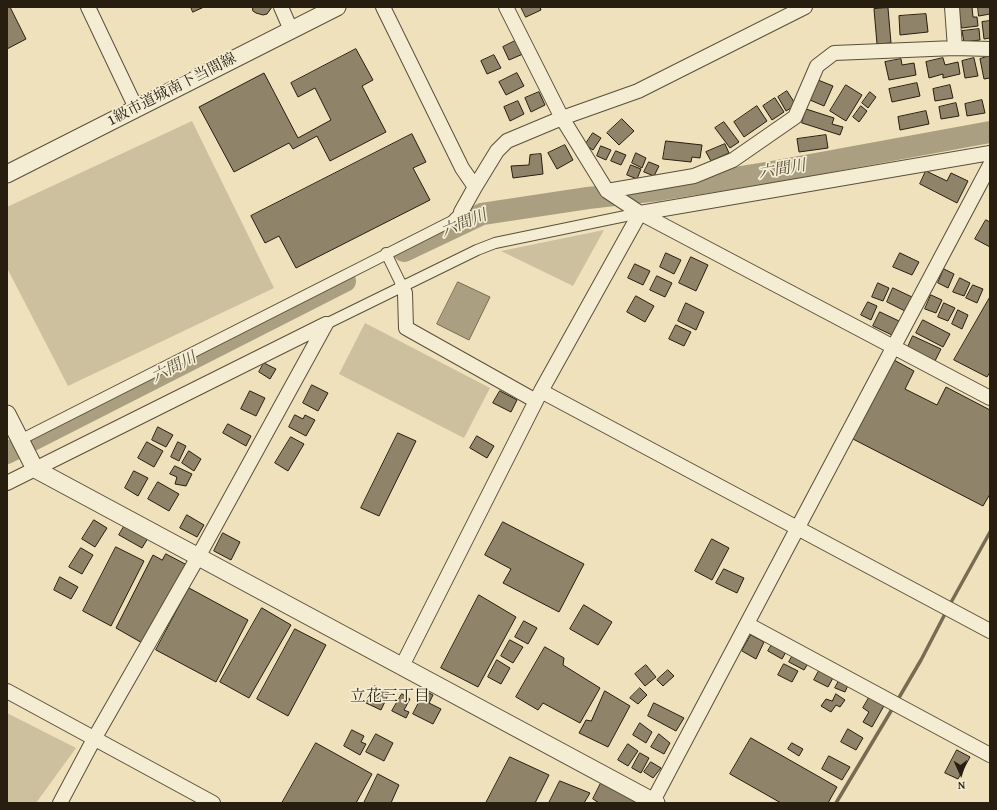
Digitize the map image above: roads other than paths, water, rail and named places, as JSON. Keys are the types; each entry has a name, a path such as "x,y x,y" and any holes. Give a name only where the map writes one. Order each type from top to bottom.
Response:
{"street":[{"path":"88,7 136,108"},
{"path":"281,7 291,30"},
{"name":"1級市道城南下当間線","path":"7,174 337,7"},
{"path":"383,7 462,168 474,187"},
{"path":"506,7 562,118 608,191 640,214 990,398"},
{"path":"20,440 386,253 452,221 461,212 474,187 498,151 507,141 562,118 638,91 805,7"},
{"path":"952,7 955,48"},
{"path":"608,191 694,176 733,160 794,117 817,66 834,53 955,48 990,50"},
{"path":"7,483 34,467 402,286 477,250 495,243 640,214 990,153"},
{"path":"7,414 34,467 198,557 654,802 796,528 988,174"},
{"path":"402,666 538,396 640,214"},
{"path":"386,253 404,293 406,328 796,528 990,631"},
{"path":"60,803 94,739 198,557 326,324"},
{"path":"747,624 990,755"},
{"path":"7,691 213,803"}],"waterway":[{"name":"六間川","path":"404,251 482,214 588,198 659,190 772,172 990,132"},
{"name":"六間川","path":"7,453 345,281"},
{"path":"949,606 990,532"},
{"path":"897,701 921,660 946,612"},
{"path":"836,803 894,706"}],"district":[{"name":"立花三丁目","path":"390,697"}]}
